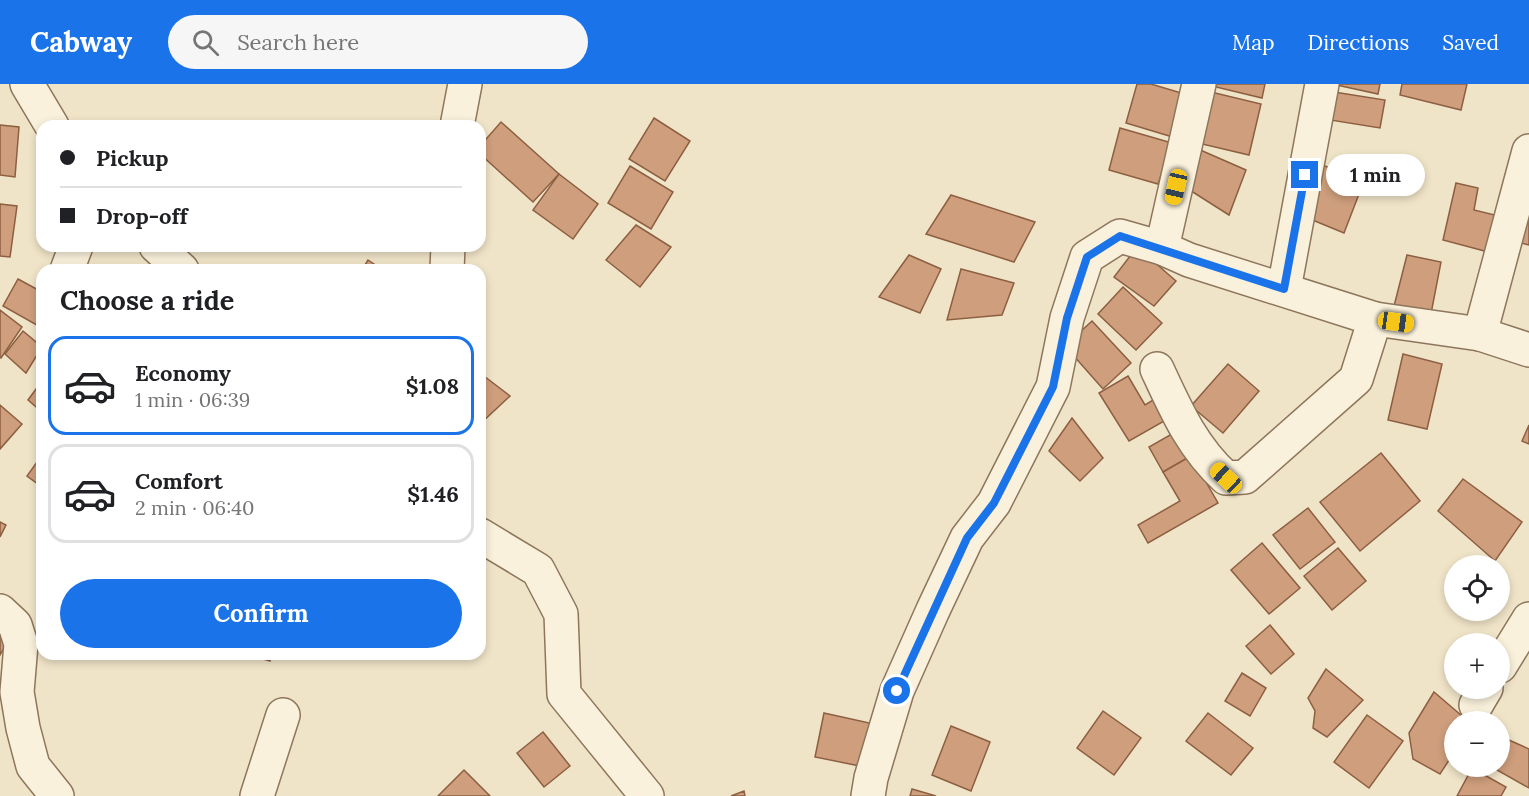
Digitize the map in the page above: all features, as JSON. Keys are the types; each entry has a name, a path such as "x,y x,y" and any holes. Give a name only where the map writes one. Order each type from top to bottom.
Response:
{"street":[{"path":"27,84 48,120"},
{"path":"458,120 465,84"},
{"path":"1162,248 1199,84"},
{"path":"1284,289 1322,84"},
{"path":"1480,334 1529,151"},
{"path":"868,796 871,778 897,691 933,610 967,538 994,503 1053,387 1067,318 1087,257 1120,236 1375,319 1480,334 1529,350"},
{"path":"162,252 176,264"},
{"path":"1156,369 1183,424 1211,464 1226,478 1245,477 1356,379 1375,319"},
{"path":"486,539 538,570 561,614 564,694 647,796"},
{"path":"0,611 15,625 21,644 17,692 33,766 57,796"},
{"path":"1510,650 1529,619"},
{"path":"257,796 283,715"}],"building":[{"path":"1137,84 1151,84 1188,95 1176,138 1126,123"},
{"path":"1213,84 1265,84 1262,98 1212,86"},
{"path":"1332,84 1380,84 1378,94"},
{"path":"1402,84 1467,84 1461,110 1400,95"},
{"path":"1211,92 1261,104 1249,155 1198,143"},
{"path":"1334,92 1385,100 1380,128 1330,120"},
{"path":"654,118 690,141 665,181 629,159"},
{"path":"501,122 559,174 533,202 486,159 486,139"},
{"path":"0,125 19,127 15,177 0,175"},
{"path":"1120,128 1172,143 1158,184 1109,170"},
{"path":"1198,149 1246,170 1229,215 1177,182"},
{"path":"1317,163 1364,181 1344,233 1310,219"},
{"path":"630,166 673,192 651,229 608,203"},
{"path":"559,174 598,204 573,239 533,210"},
{"path":"1456,183 1478,188 1474,210 1507,218 1496,254 1443,240"},
{"path":"951,195 1035,222 1014,262 926,234"},
{"path":"0,204 17,206 10,257 0,256"},
{"path":"1529,211 1529,245 1521,243"},
{"path":"636,225 671,247 640,287 606,260"},
{"path":"1137,247 1176,281 1154,306 1114,277"},
{"path":"909,255 941,269 920,313 879,297"},
{"path":"1407,255 1441,262 1429,324 1393,310"},
{"path":"961,269 1014,283 1002,315 947,320"},
{"path":"18,279 36,289 36,325 3,306"},
{"path":"1123,287 1162,323 1136,350 1098,314"},
{"path":"0,310 22,327 1,358 0,357"},
{"path":"1092,321 1131,363 1103,389 1065,346"},
{"path":"23,331 36,342 36,357 26,373 5,354"},
{"path":"1403,354 1442,364 1427,429 1388,420"},
{"path":"1228,364 1259,391 1223,433 1191,406"},
{"path":"1128,376 1145,405 1163,394 1173,416 1129,441 1099,393"},
{"path":"486,378 510,396 486,418"},
{"path":"36,389 36,407 28,400"},
{"path":"0,405 22,424 0,449"},
{"path":"1072,418 1103,458 1080,481 1049,451"},
{"path":"1529,425 1529,444 1522,441"},
{"path":"1177,431 1191,456 1163,472 1149,447"},
{"path":"1381,453 1420,501 1360,551 1320,502"},
{"path":"1191,456 1218,503 1148,543 1138,525 1180,501 1163,472"},
{"path":"36,463 36,483 27,476"},
{"path":"1463,479 1522,522 1499,555 1488,555 1438,511"},
{"path":"1308,508 1335,542 1300,569 1273,535"},
{"path":"0,522 6,525 0,537"},
{"path":"1262,543 1300,588 1269,614 1231,570"},
{"path":"1338,548 1366,581 1332,610 1304,576"},
{"path":"1270,625 1294,654 1271,674 1246,646"},
{"path":"0,629 11,636 0,655"},
{"path":"1326,669 1363,700 1327,737 1313,728 1315,711 1308,698"},
{"path":"1242,673 1266,688 1250,716 1225,701"},
{"path":"1434,692 1456,711 1444,711 1444,768 1440,774 1413,759 1409,733"},
{"path":"1103,711 1141,738 1114,775 1077,748"},
{"path":"824,713 874,724 865,767 815,757"},
{"path":"1208,713 1253,748 1231,775 1186,741"},
{"path":"1367,715 1403,741 1369,788 1334,762"},
{"path":"951,726 990,742 971,791 932,775"},
{"path":"543,732 570,766 544,787 517,753"},
{"path":"1510,740 1529,749 1529,788 1510,777"},
{"path":"464,770 490,796 438,796"},
{"path":"1467,777 1488,777 1506,787 1501,796 1457,796"},
{"path":"912,789 936,796 910,796"},
{"path":"744,791 745,796 731,796"}],"route":[{"path":"897,691 967,538 994,503 1053,387 1067,318 1087,257 1120,236 1284,289 1305,175"}]}
